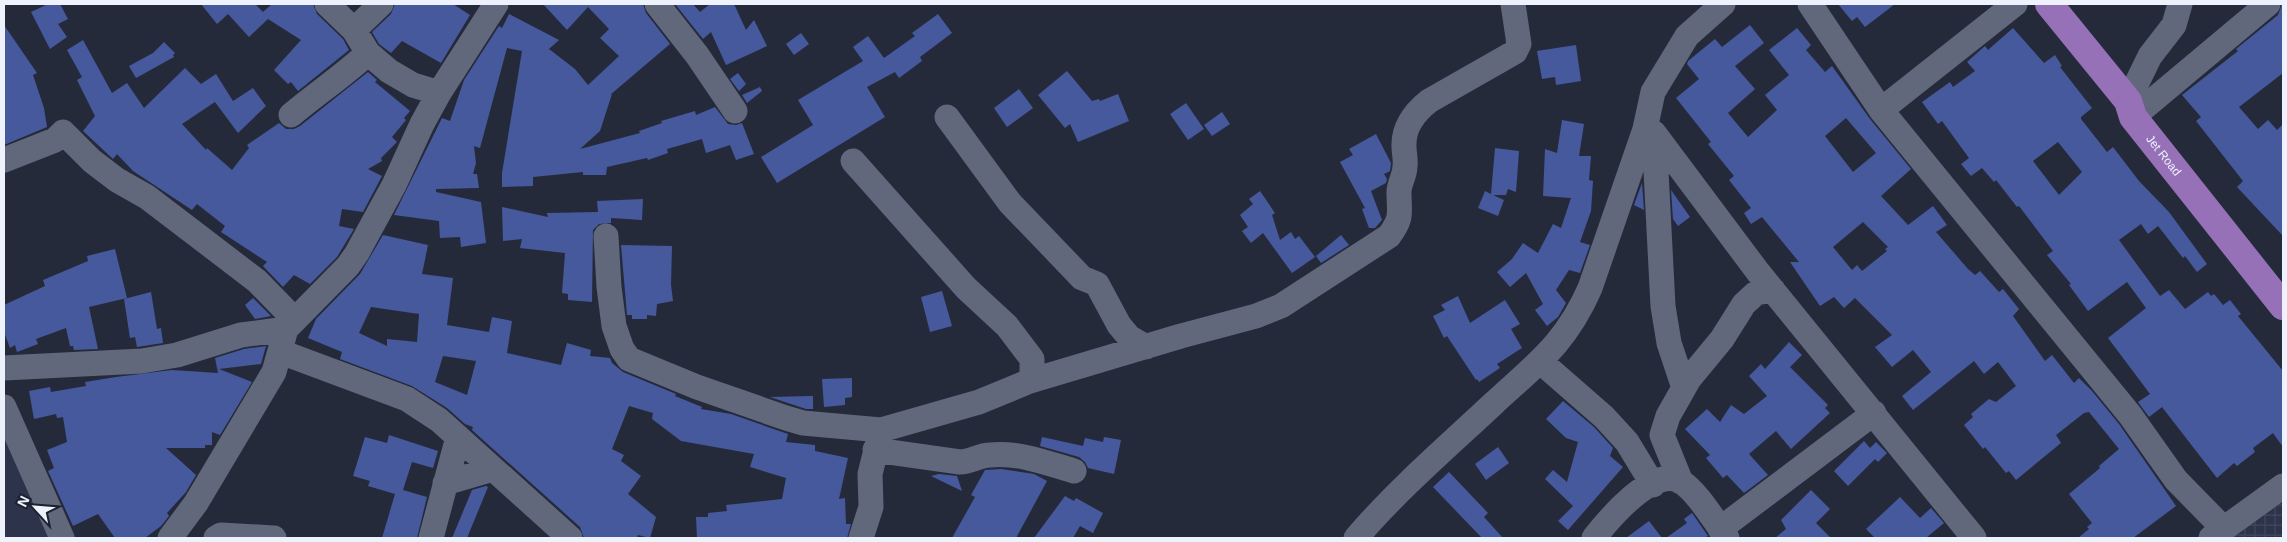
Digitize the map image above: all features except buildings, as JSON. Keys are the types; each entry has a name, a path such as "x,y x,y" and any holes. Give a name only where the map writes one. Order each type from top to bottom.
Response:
{"main road":[{"name":"Jet Road","path":"2049,4 2283,306"}],"street":[{"path":"327,4 354,30 368,53 388,71 413,85 439,92"},
{"path":"354,30 381,4"},
{"path":"170,538 196,503 274,372 287,333 358,253 394,185 439,92 496,4"},
{"path":"656,4 687,41 735,111"},
{"path":"878,440 1030,381 1181,336 1256,316 1281,306 1389,236 1397,225 1400,214 1399,193 1405,168 1404,147 1407,127 1417,110 1429,101 1515,52 1518,44 1512,4"},
{"path":"1684,388 1669,343 1663,306 1649,131 1654,92 1687,36 1723,4"},
{"path":"1810,4 1881,110 2130,414 2217,534 2283,486"},
{"path":"1881,110 2015,4"},
{"path":"2130,109 2150,56 2174,25 2180,4"},
{"path":"2130,109 2268,4"},
{"path":"291,115 342,78 368,53"},
{"path":"947,117 1010,203 1082,278 1097,284 1120,326 1129,336 1146,347"},
{"path":"1649,131 1773,290 1974,538"},
{"path":"1356,538 1450,444 1541,362 1557,345 1579,313 1590,288 1649,131"},
{"path":"4,160 55,140 63,132 92,161 117,180 147,197 257,281 287,333"},
{"path":"853,161 966,288 1007,326 1032,359 1030,381"},
{"path":"606,236 609,287 614,326 622,349 629,359 697,387 803,423 878,440 960,462 968,462 988,454 1023,456 1074,472"},
{"path":"1681,482 1662,435 1668,416 1684,388 1722,339 1750,298 1756,293 1773,290"},
{"path":"4,368 142,360 177,354 241,334 287,333 407,399 439,420 570,538"},
{"path":"1541,362 1604,417 1627,442 1653,485"},
{"path":"4,406 62,538"},
{"path":"1594,538 1611,516 1638,492 1662,481 1676,480 1691,489 1724,534 1874,413"},
{"path":"431,538 458,437"},
{"path":"861,538 871,507 870,474 878,440"},
{"path":"445,483 493,469"},
{"path":"216,538 221,535 274,538"}],"shaded area":[{"path":"4,402 70,538 4,538"},
{"path":"2283,500 2283,538 2233,538"}]}
